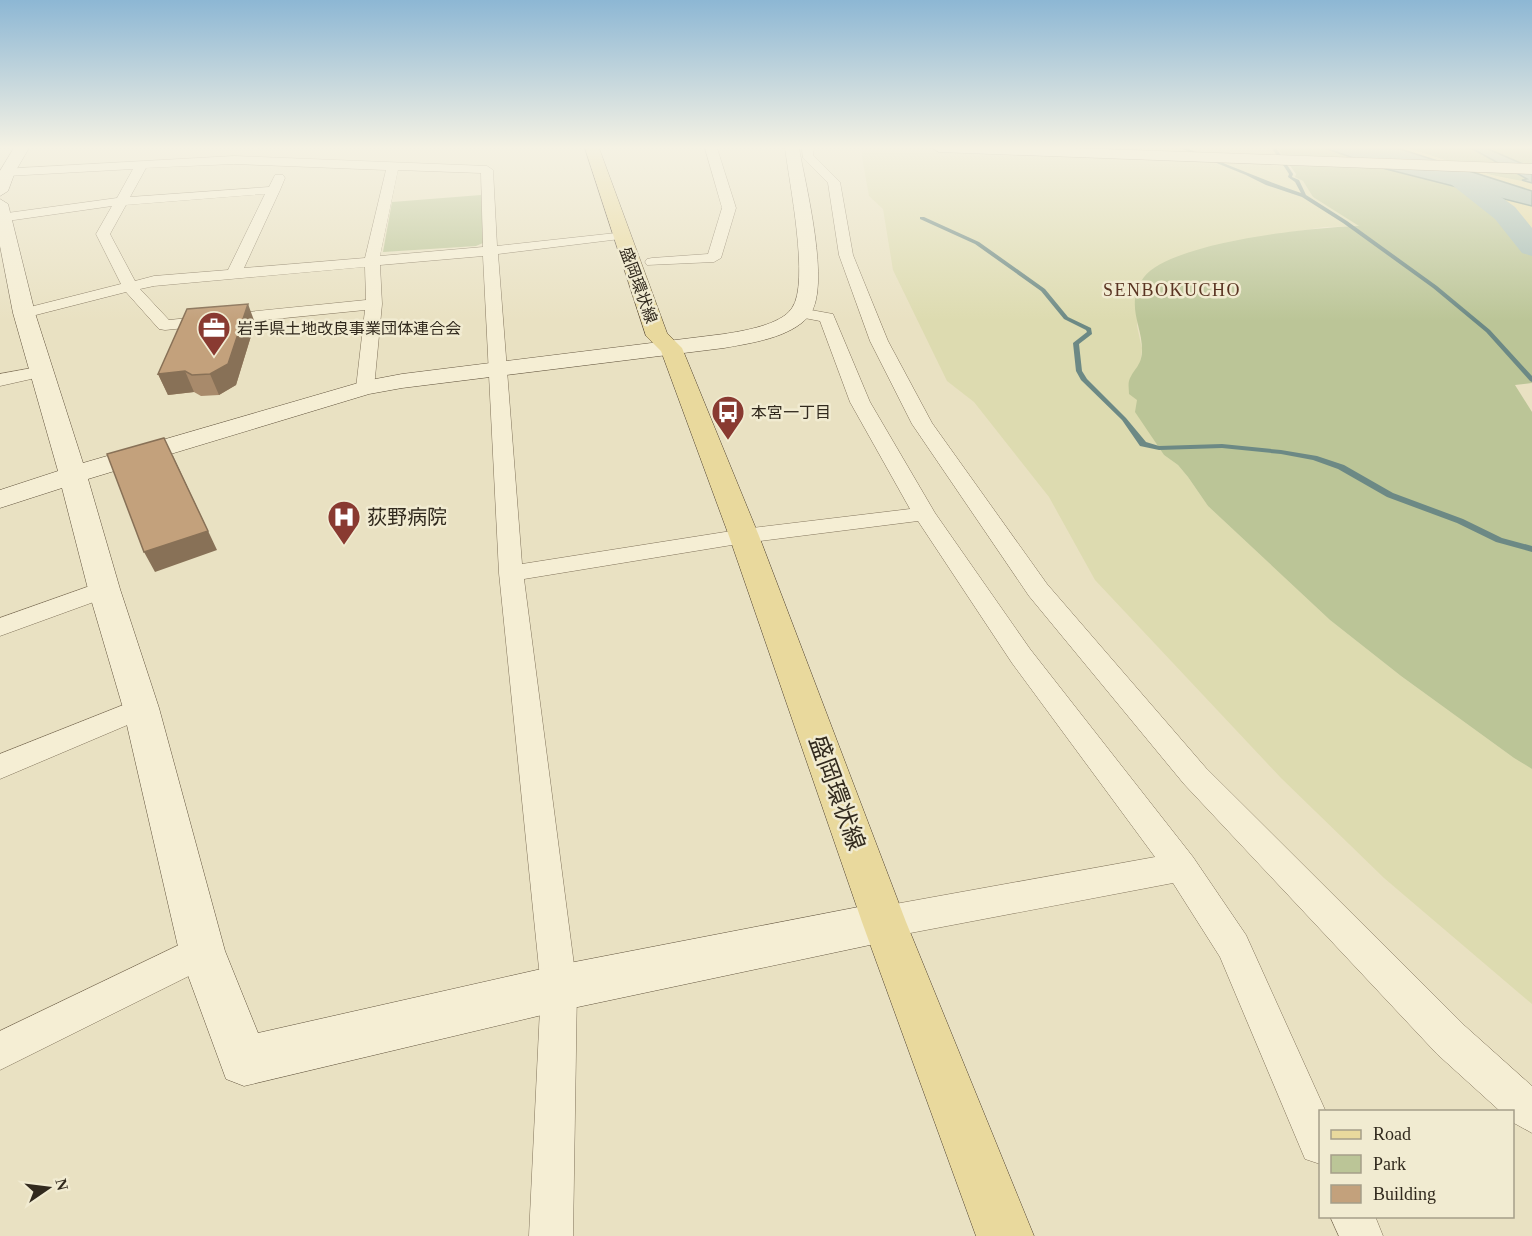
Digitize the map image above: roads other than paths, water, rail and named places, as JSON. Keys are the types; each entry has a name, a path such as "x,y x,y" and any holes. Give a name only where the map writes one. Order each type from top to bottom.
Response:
{"main road":[{"name":"盛岡環状線","path":"611,206 657,336 676,340 744,536 884,922 1005,1236"},
{"name":"盛岡環状線","path":"631,206 636,220"},
{"name":"盛岡環状線","path":"644,241 660,282"}],"street":[{"path":"78,206 1,214 5,255 42,371 104,589 141,708 202,951 244,1061 559,988 884,922 1181,867"},
{"path":"118,206 103,234 130,287 165,325 374,304"},
{"path":"234,273 266,206"},
{"path":"365,388 374,304 372,261 384,206"},
{"path":"488,206 511,573 559,988 550,1236"},
{"path":"652,262 714,258 728,206"},
{"path":"0,499 365,388 676,340 768,332 800,313 808,298 809,282 802,206"},
{"path":"838,206 846,255 879,341 916,414 1038,590 1195,776 1451,1040 1532,1113"},
{"path":"24,313 154,281 490,250 620,235"},
{"path":"800,313 827,317 860,402 924,514 1021,656 1181,867 1233,947 1319,1142"},
{"path":"0,380 42,371"},
{"path":"511,573 744,536 924,514"},
{"path":"0,627 104,589"},
{"path":"0,767 141,708"},
{"path":"0,1051 202,951"},
{"path":"1353,1218 1361,1236"}],"waterway":[{"path":"1319,206 1435,287 1488,331 1532,380"},
{"path":"1495,206 1505,213 1532,247"},
{"path":"922,218 977,243 1043,290 1066,318 1089,329 1090,333 1076,343 1079,371 1084,380 1124,419 1143,444 1159,448 1222,446 1314,458 1341,467 1390,495 1460,521 1499,540 1532,549"}],"place":[{"name":"岩手県土地改良事業団体連合会","path":"214,357"},
{"name":"本宮一丁目","path":"728,441"},
{"name":"荻野病院","path":"344,546"}],"district":[{"name":"SENBOKUCHO","path":"1172,290"}]}
